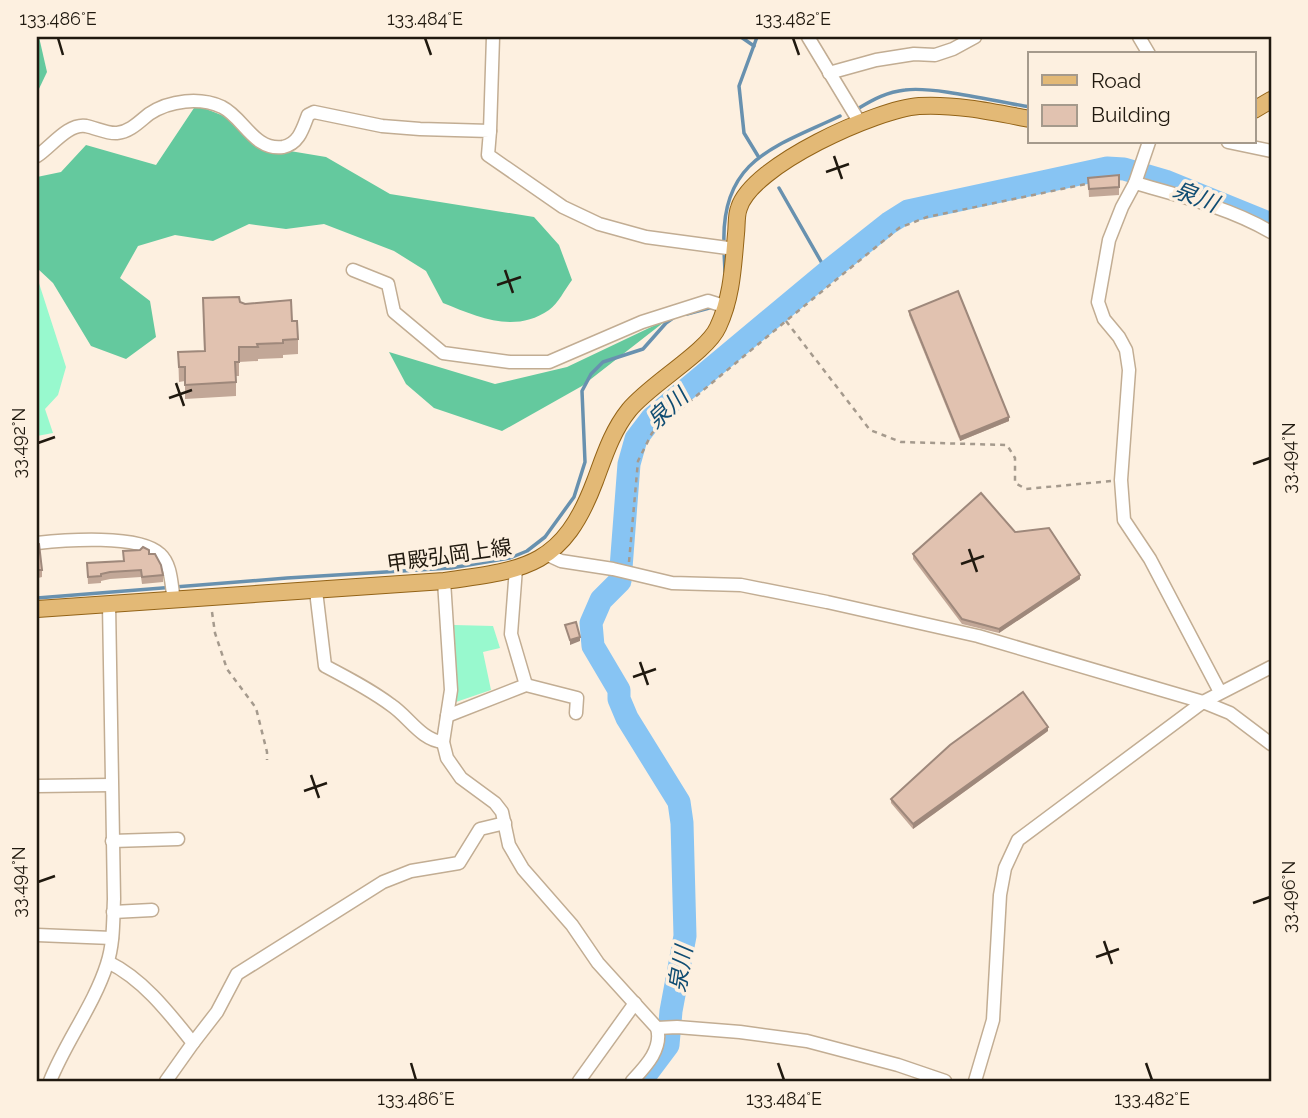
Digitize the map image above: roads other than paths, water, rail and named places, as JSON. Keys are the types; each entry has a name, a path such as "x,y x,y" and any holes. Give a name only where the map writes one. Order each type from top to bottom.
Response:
{"main road":[{"name":"甲殿弘岡上線","path":"37,609 109,604 173,594 211,598 444,581 499,574 548,555 569,533 586,506 612,436 629,410 654,384 716,332 733,285 726,249 739,206 758,182 778,165 860,123 895,110 918,106 976,108 1028,118"}],"street":[{"path":"493,37 488,155 563,206 599,224 646,237 726,249"},
{"path":"808,37 860,123"},
{"path":"828,74 876,60 914,54 935,55 953,50 975,37"},
{"path":"37,156 67,131 82,125 116,134 132,128 160,108 188,101 221,107 231,113 263,144 275,147 286,147 297,140 308,115 314,112 382,126 420,130 490,131"},
{"path":"1148,144 1138,175 1109,240 1098,302 1104,319 1126,350 1129,370 1121,480 1124,520 1150,559 1220,692"},
{"path":"1238,144 1271,151"},
{"path":"1138,175 1271,232"},
{"path":"353,270 388,284 394,312 443,353 500,361 549,362 642,322 708,301 727,307"},
{"path":"37,543 115,540 152,548 169,567 173,594"},
{"path":"548,555 561,561 614,569 672,583 741,585 978,636 1203,702 1230,713 1271,744"},
{"path":"516,568 511,634 526,685"},
{"path":"444,581 451,690 443,742 447,758 461,778 495,803 502,812 509,845 523,869 572,925 598,963 635,1003 666,1027 807,1041 898,1065 946,1081"},
{"path":"316,591 325,666 394,706 431,741 443,742"},
{"path":"50,1081 98,988 108,962 112,938 109,604"},
{"path":"975,1081 993,1020 1000,895 1005,868 1018,840 1203,702 1271,667"},
{"path":"447,716 526,685 577,698 576,713"},
{"path":"37,786 111,785"},
{"path":"166,1081 217,1012 237,974 383,882 411,872 458,863 480,829 505,823"},
{"path":"113,841 178,839"},
{"path":"113,912 152,910"},
{"path":"37,935 112,938"},
{"path":"108,962 121,968 162,1004 193,1043"},
{"path":"579,1081 635,1003"},
{"path":"632,1081 650,1060 659,1036 666,1027"}],"waterway":[{"path":"741,37 754,46"},
{"path":"757,37 739,86 744,133 758,156"},
{"path":"859,108 886,94 917,89 1028,107"},
{"path":"724,244 725,215 742,174 774,148 840,116"},
{"name":"泉川","path":"641,1081 668,1045 671,1011 685,936 682,823 679,802 627,718 619,699 619,690 593,646 591,623 601,600 620,581 629,464 636,439 652,418 827,272 908,211 1107,168 1124,169 1165,181 1271,224"},
{"path":"779,188 827,272"},
{"path":"724,251 725,272"},
{"path":"687,314 713,307"},
{"path":"37,598 451,568 510,558 527,551 545,537 574,497 585,462 582,391 591,374 603,362 643,349 673,318"}]}
